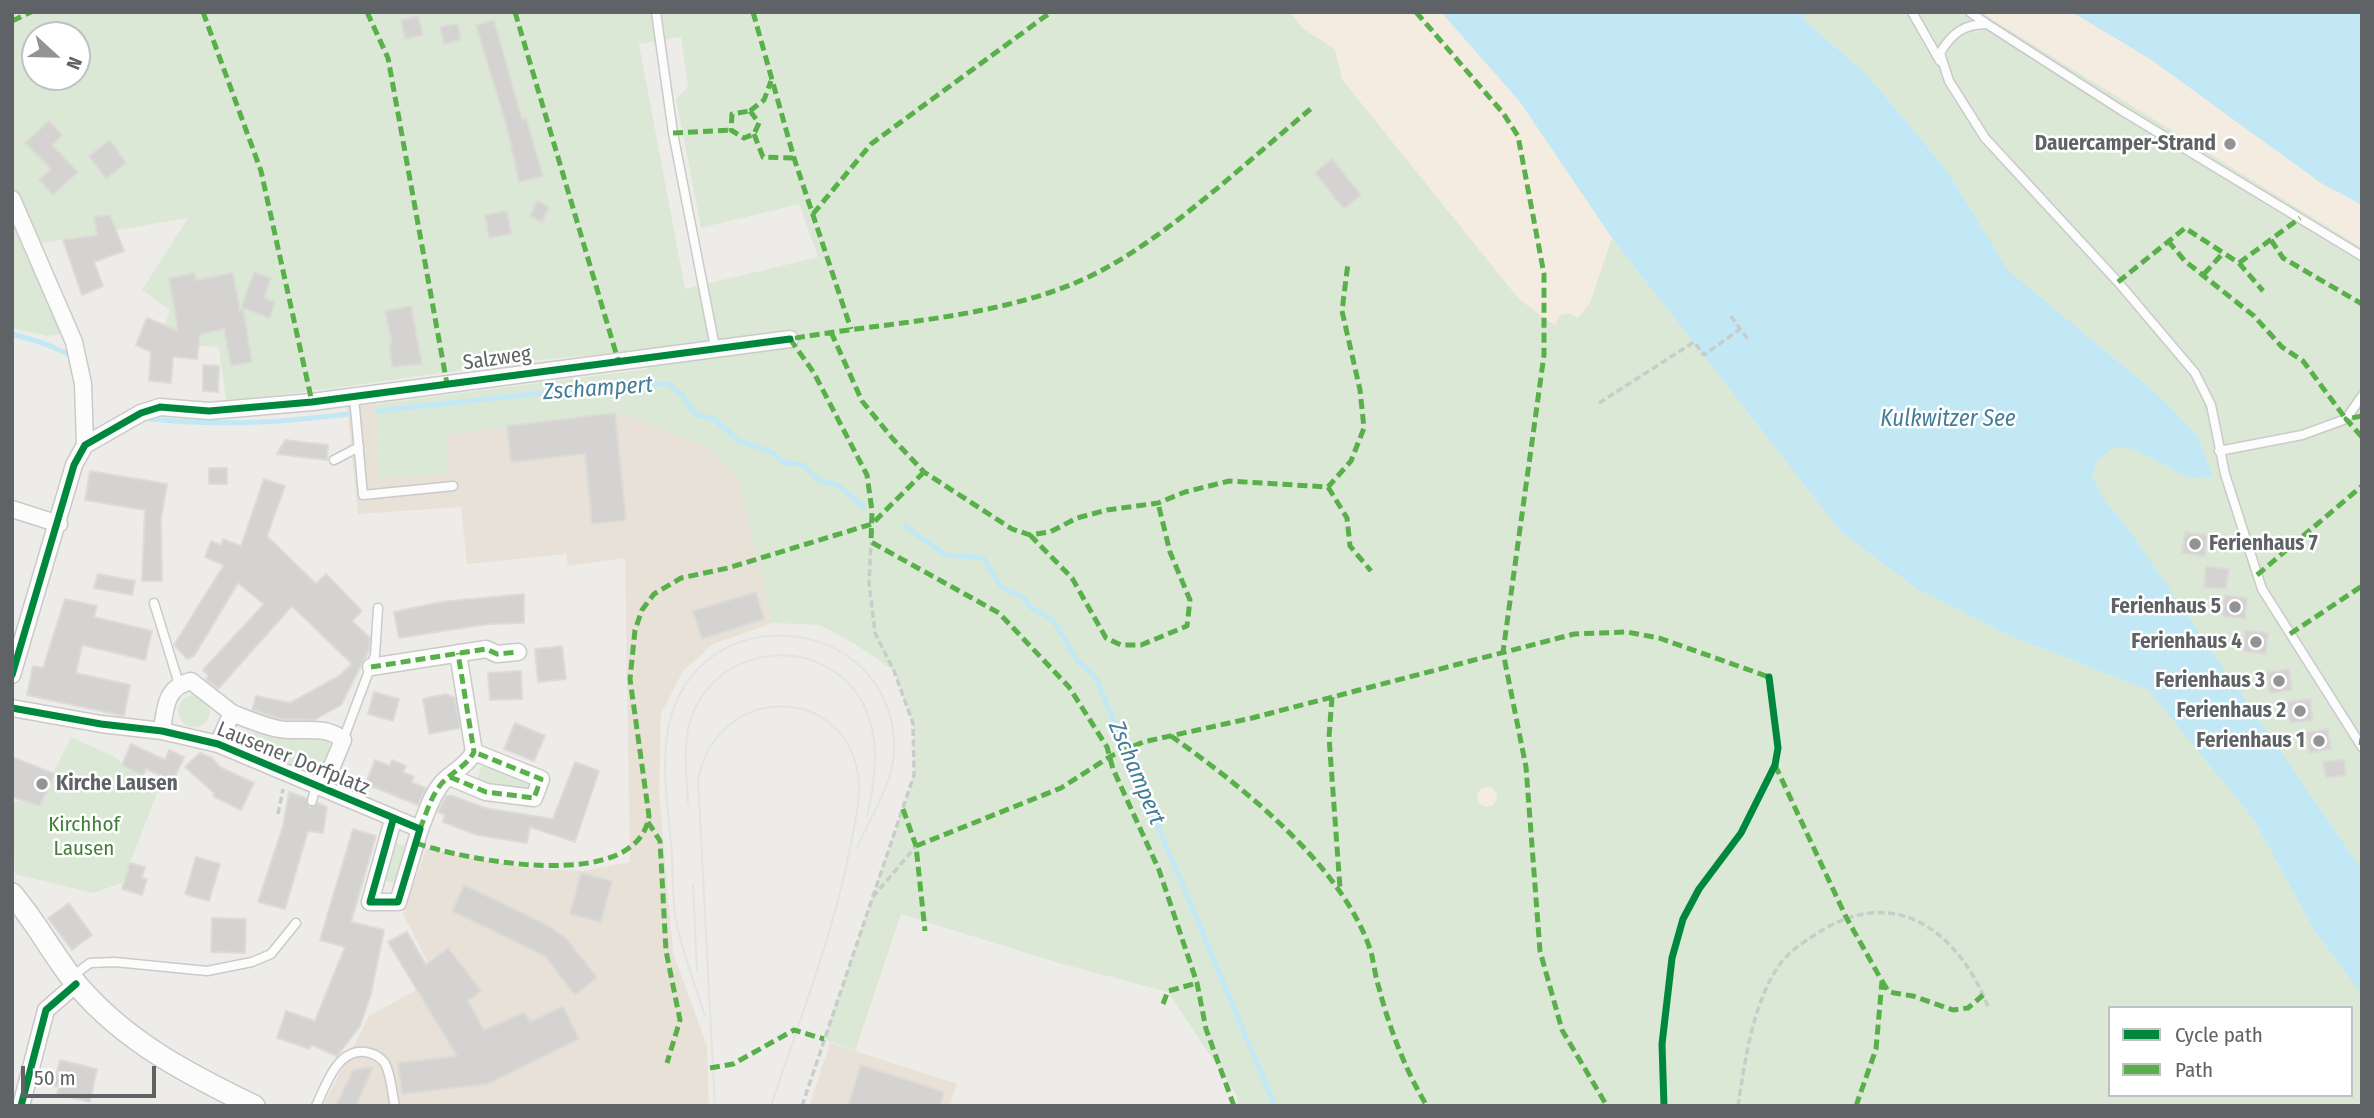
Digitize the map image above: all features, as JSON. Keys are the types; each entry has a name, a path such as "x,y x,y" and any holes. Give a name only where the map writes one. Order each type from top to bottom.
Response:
{"main road":[{"path":"12,894 74,980 104,1015 139,1044 200,1080 254,1106"}],"street":[{"path":"12,199 74,342 83,384 85,445 75,465 12,675"},
{"name":"Salzweg","path":"85,445 141,413 160,407 209,411 354,397 790,339"},
{"path":"12,509 59,524"},
{"path":"371,667 486,649 497,653 518,652"},
{"path":"393,820 370,902 398,902 420,829 436,791 470,761 474,752 458,653"},
{"name":"Lausener Dorfplatz","path":"179,684 191,681 232,713 278,729 324,730 343,740 317,791"},
{"path":"162,730 169,694 179,684"},
{"name":"Lausener Dorfplatz","path":"12,708 102,724 162,730 218,744 287,773 317,791 420,829"},
{"name":"Lausener Dorfplatz","path":"218,744 232,713"},
{"path":"450,777 486,792 534,799 541,779 474,752"},
{"path":"21,1106 46,1010 74,980"}],"lane":[{"path":"656,12 673,133 715,347"},
{"path":"1912,12 1962,104 1985,138 2118,282 2195,373 2211,405 2219,451 2246,546 2262,589 2362,747"},
{"path":"1970,12 2121,110 2362,256"},
{"path":"1941,62 1940,53 1949,38 1972,24 1987,24"},
{"path":"2219,451 2302,435 2346,419 2362,396"},
{"path":"354,397 363,495 453,486"},
{"path":"334,460 359,447"},
{"path":"154,603 179,684"},
{"name":"Lausener Dorfplatz","path":"343,740 371,667 379,637 379,608"},
{"path":"74,980 90,963 114,962 207,971 252,962 271,954 296,923"},
{"path":"316,1106 332,1071 357,1051 373,1053 385,1063 395,1106"}],"path":[{"path":"1731,316 1749,341"},
{"path":"1599,403 1694,342 1704,355 1740,329"},
{"path":"802,1106 914,775 913,723 894,671 875,634 869,583 871,542"},
{"path":"278,814 287,773"},
{"path":"871,898 916,846"},
{"path":"1738,1106 1752,1035 1762,1002 1781,963 1813,936 1846,917 1895,911 1927,926 1956,952 1979,984 1989,1009"}],"shaded area":[{"path":"377,404 378,478 446,434 626,415 710,448 739,478 773,623 713,644 683,671 661,714 659,791 673,953 707,1046 709,1106 323,1106 369,1016 436,979 403,914 426,849 525,868 583,871 630,862 625,558 568,566 566,554 467,564 461,507 358,514 347,407"},
{"path":"830,1043 957,1084 950,1106 809,1106"}],"green space":[{"path":"12,12 1290,12 1304,29 1335,49 1342,79 1519,299 1555,325 1560,315 1569,313 1612,238 1840,531 1917,589 2008,635 2148,690 2254,820 2314,930 2362,995 2362,1106 1238,1106 1236,1094 1168,992 1062,964 901,914 855,1051 824,1039 914,775 913,723 894,671 855,644 820,625 773,623 739,478 710,448 626,415 447,434 448,474 378,478 377,404 647,369 654,351 493,366 226,400 219,347 159,343 170,310 142,290 188,218 25,246 61,334 47,336 12,328","holes":["681,37 688,87 676,99 701,228 799,204 818,257 685,289 639,44"]},
{"path":"1802,12 2072,12 2321,183 2362,205 2362,870 2130,531 2103,498 2092,474 2099,459 2115,447 2136,450 2189,478 2212,477 2198,436 2156,393 2008,270 1946,169 1868,76 1807,22"},
{"path":"194,695 206,699 210,711 206,723 194,727 182,723 178,711 182,699"},
{"path":"241,732 321,738 327,740 331,748 320,771 314,773 240,744 235,739"},
{"name":"Kirchhof Lausen","path":"71,737 117,758 122,765 160,786 122,883 93,893 15,874 12,802 45,800 53,774"},
{"path":"482,766 498,767 536,783 532,793 476,781"},
{"path":"395,843 406,846 396,883 385,881"}],"sand":[{"path":"1290,12 1441,12 1520,102 1612,238 1590,303 1578,318 1569,313 1560,315 1554,325 1519,299 1342,79 1335,49 1304,29"},
{"name":"Dauercamper-Strand","path":"1980,12 2072,12 2150,59 2321,183 2362,205 2362,248"},
{"path":"1483,787 1491,787 1497,797 1491,807 1483,807 1477,801 1477,793"}],"water":[{"name":"Kulkwitzer See","path":"1441,12 1802,12 1807,22 1868,76 1946,169 2008,270 2156,393 2198,436 2213,477 2189,478 2136,450 2115,447 2099,459 2092,474 2103,498 2130,531 2362,870 2362,995 2314,930 2254,820 2148,690 2008,635 1917,589 1840,531 1612,238 1520,102"},
{"path":"2072,12 2362,12 2362,205 2321,183 2150,59"}],"building":[{"path":"418,16 423,35 405,39 401,20"},
{"path":"494,20 522,119 526,118 543,176 519,182 506,124 476,25"},
{"path":"458,24 461,40 444,44 440,27"},
{"path":"49,121 62,135 52,145 78,172 53,195 39,180 51,169 25,143"},
{"path":"110,140 126,163 106,179 89,156"},
{"path":"1332,159 1361,195 1344,209 1315,173"},
{"path":"537,201 549,207 542,222 530,216"},
{"path":"507,211 511,234 489,238 485,215"},
{"path":"110,215 124,251 94,262 103,286 82,295 63,240 97,235 94,217"},
{"path":"254,272 271,278 264,298 275,302 270,318 243,308 252,362 231,366 224,329 200,334 197,359 173,357 171,383 149,381 151,352 136,345 147,318 178,331 169,278 195,273 196,280 233,273 240,311"},
{"path":"411,306 422,364 392,367 389,344 392,344 385,311"},
{"path":"203,365 219,366 218,392 203,391"},
{"path":"615,413 626,520 592,524 585,454 511,462 507,426"},
{"path":"285,440 328,445 327,460 277,454"},
{"path":"209,468 227,468 227,484 209,484"},
{"path":"90,471 167,484 161,519 162,581 142,581 145,510 85,500"},
{"path":"264,479 285,486 267,536 316,584 326,574 362,611 352,621 370,638 369,650 341,705 314,720 281,719 252,710 256,696 290,703 339,676 352,664 292,606 218,689 206,679 208,676 203,670 264,604 238,583 194,656 187,659 174,645 224,565 205,557 211,541 221,545 223,539 241,546"},
{"name":"Ferienhaus 7","path":"2185,532 2207,535 2205,556 2182,553"},
{"path":"2206,566 2229,569 2226,589 2204,587"},
{"path":"98,574 135,581 132,595 94,588"},
{"path":"756,592 764,619 702,639 693,611"},
{"path":"524,594 524,623 488,624 399,638 394,612 441,602"},
{"name":"Ferienhaus 5","path":"2225,595 2247,598 2245,619 2222,616"},
{"path":"65,599 97,606 94,617 152,631 145,660 82,645 76,673 130,685 124,716 27,695 33,666 43,668"},
{"name":"Ferienhaus 4","path":"2245,630 2268,633 2266,654 2243,651"},
{"path":"562,646 566,679 538,682 535,649"},
{"name":"Ferienhaus 3","path":"2289,669 2292,690 2269,693 2267,672"},
{"path":"521,671 522,699 490,700 488,673"},
{"path":"374,692 399,699 393,721 368,714"},
{"path":"446,694 455,698 460,728 429,734 423,699"},
{"name":"Ferienhaus 2","path":"2310,699 2313,720 2290,723 2287,702"},
{"path":"515,723 545,736 534,761 504,749"},
{"name":"Ferienhaus 1","path":"2328,729 2331,749 2309,753 2306,732"},
{"path":"131,744 165,760 169,750 184,757 173,781 146,769 143,776 122,765"},
{"path":"200,753 212,758 220,767 254,783 241,810 213,796 214,793 185,767"},
{"path":"12,757 55,774 40,806 12,797"},
{"path":"2344,759 2346,775 2326,778 2323,762"},
{"path":"375,760 390,766 392,760 406,766 403,772 414,777 411,782 426,788 418,805 366,784"},
{"path":"575,762 599,771 575,842 530,827 527,843 477,835 443,822 445,815 438,812 446,796 453,796 485,808 553,819"},
{"path":"289,792 306,798 310,807 318,803 327,807 323,833 308,831 285,909 258,902 283,826"},
{"path":"353,829 376,836 351,922 384,930 371,994 360,1026 337,1056 311,1045 310,1049 277,1038 286,1011 315,1021 345,947 320,940"},
{"path":"196,857 220,864 209,901 185,894"},
{"path":"130,863 145,867 142,878 147,879 142,895 122,889"},
{"path":"581,873 612,881 601,922 570,914"},
{"path":"464,885 547,925 567,939 597,978 575,995 545,956 452,911"},
{"path":"69,903 92,935 72,950 48,918"},
{"path":"212,918 246,919 245,953 211,952"},
{"path":"407,932 426,965 448,948 481,991 468,1001 484,1030 525,1012 530,1022 563,1006 579,1039 487,1084 402,1094 398,1063 457,1056 388,942"},
{"path":"60,1060 97,1069 90,1102 57,1094 59,1087 53,1086"},
{"path":"861,1065 944,1092 940,1106 848,1106"},
{"path":"373,1067 356,1106 336,1106 353,1070"}],"waterway":[{"name":"Zschampert","path":"12,334 66,353"},
{"name":"Zschampert","path":"377,411 626,384 668,384 682,395 696,415 714,419 738,440 771,452 783,462 803,465 818,480 838,485 863,507"},
{"name":"Zschampert","path":"150,419 249,422 348,414"},
{"name":"Zschampert","path":"905,526 945,555 983,558 1002,588 1023,597 1030,607 1053,620 1077,660 1096,678 1275,1106"}],"tram line":[{"path":"705,1016 675,917 665,766 672,713 692,676 721,651 757,638 794,636 830,646 861,667 883,698 894,739 892,769 857,848"},
{"path":"688,804 688,728 705,692 725,673 750,660 776,656 803,658 828,668 850,685 866,710 875,748 867,816"},
{"path":"715,1106 698,780 709,748 728,726 753,712 779,706 806,710 829,723 848,744 858,774 859,793 843,881 815,978 771,1106"},
{"path":"693,884 697,971"}],"marked path":[{"path":"12,21 31,12"},
{"path":"203,12 261,171 312,402"},
{"path":"367,12 388,58 447,384"},
{"path":"515,12 618,360"},
{"path":"753,12 794,158 851,329"},
{"path":"813,214 871,144 1051,12"},
{"path":"1416,12 1503,113 1518,136 1544,274 1544,355 1503,652 1526,767 1540,951 1562,1030 1607,1106"},
{"path":"750,111 764,100 771,81"},
{"path":"1234,1106 1206,1029 1197,983 1159,870 1113,769 1107,747 1069,687 999,613 871,542 872,511 867,475 814,373 790,339 1006,305 1075,283 1105,269 1167,228 1313,107"},
{"path":"750,111 759,123 754,134 744,138 731,130 732,114 750,111"},
{"path":"673,133 731,130"},
{"path":"754,134 763,157 794,158"},
{"path":"2239,263 2300,218"},
{"path":"2118,282 2185,228 2239,263 2263,291"},
{"path":"2271,240 2283,258 2362,304"},
{"path":"2168,241 2185,261 2254,316 2282,347 2303,361 2346,419"},
{"path":"2204,274 2223,253"},
{"path":"831,332 862,401 924,472 1012,529 1030,535 1050,532 1077,518 1107,510 1158,503 1185,492 1229,481 1328,487 1351,461 1364,428 1360,390 1342,311 1348,263"},
{"path":"2362,416 2346,419 2362,437"},
{"path":"416,843 471,857 546,866 583,864 614,856 638,841 649,816 630,679 635,630 642,610 654,594 681,578 728,568 872,524 924,472"},
{"path":"2257,575 2362,486"},
{"path":"1328,487 1347,518 1350,546 1371,571"},
{"path":"1030,535 1072,578 1106,638 1121,645 1141,645 1187,626 1190,600 1170,552 1158,503"},
{"path":"2290,634 2362,586"},
{"path":"916,846 1061,788 1111,756 1143,742 1252,718 1574,634 1627,632 1659,638 1769,677 1770,683"},
{"path":"371,667 486,649 497,654 518,652"},
{"path":"420,829 438,788 474,752 458,653"},
{"path":"1332,697 1329,737 1340,888"},
{"path":"1171,736 1228,779 1288,831 1315,859 1338,889 1358,920 1371,952 1393,1034 1427,1106"},
{"path":"2361,745 2362,738"},
{"path":"450,777 486,792 534,798 541,779 474,752"},
{"path":"1775,765 1846,917 1882,981 1876,1049 1856,1106"},
{"path":"903,809 916,846 925,931"},
{"path":"648,822 660,841 666,951 680,1020 667,1063"},
{"path":"1882,981 1888,991 1913,996 1953,1010 1968,1008 1983,995"},
{"path":"1163,1004 1168,991 1197,983"},
{"path":"710,1068 733,1064 794,1030 824,1039"}],"cycle path":[{"path":"12,675 74,465 85,445 141,413 160,407 209,411 312,402 790,339"},
{"path":"1664,1106 1662,1044 1672,958 1683,919 1699,889 1741,833 1775,765 1778,748 1769,677"},
{"path":"12,708 101,724 162,731 218,744 420,829 398,902 370,902 393,820"},
{"path":"21,1106 46,1010 76,984"}],"place":[{"name":"Dauercamper-Strand","path":"2230,144"},
{"name":"Ferienhaus 7","path":"2195,544"},
{"name":"Ferienhaus 5","path":"2235,607"},
{"name":"Ferienhaus 4","path":"2256,642"},
{"name":"Ferienhaus 3","path":"2279,681"},
{"name":"Ferienhaus 2","path":"2300,711"},
{"name":"Ferienhaus 1","path":"2319,741"},
{"name":"Kirche Lausen","path":"42,784"}]}
